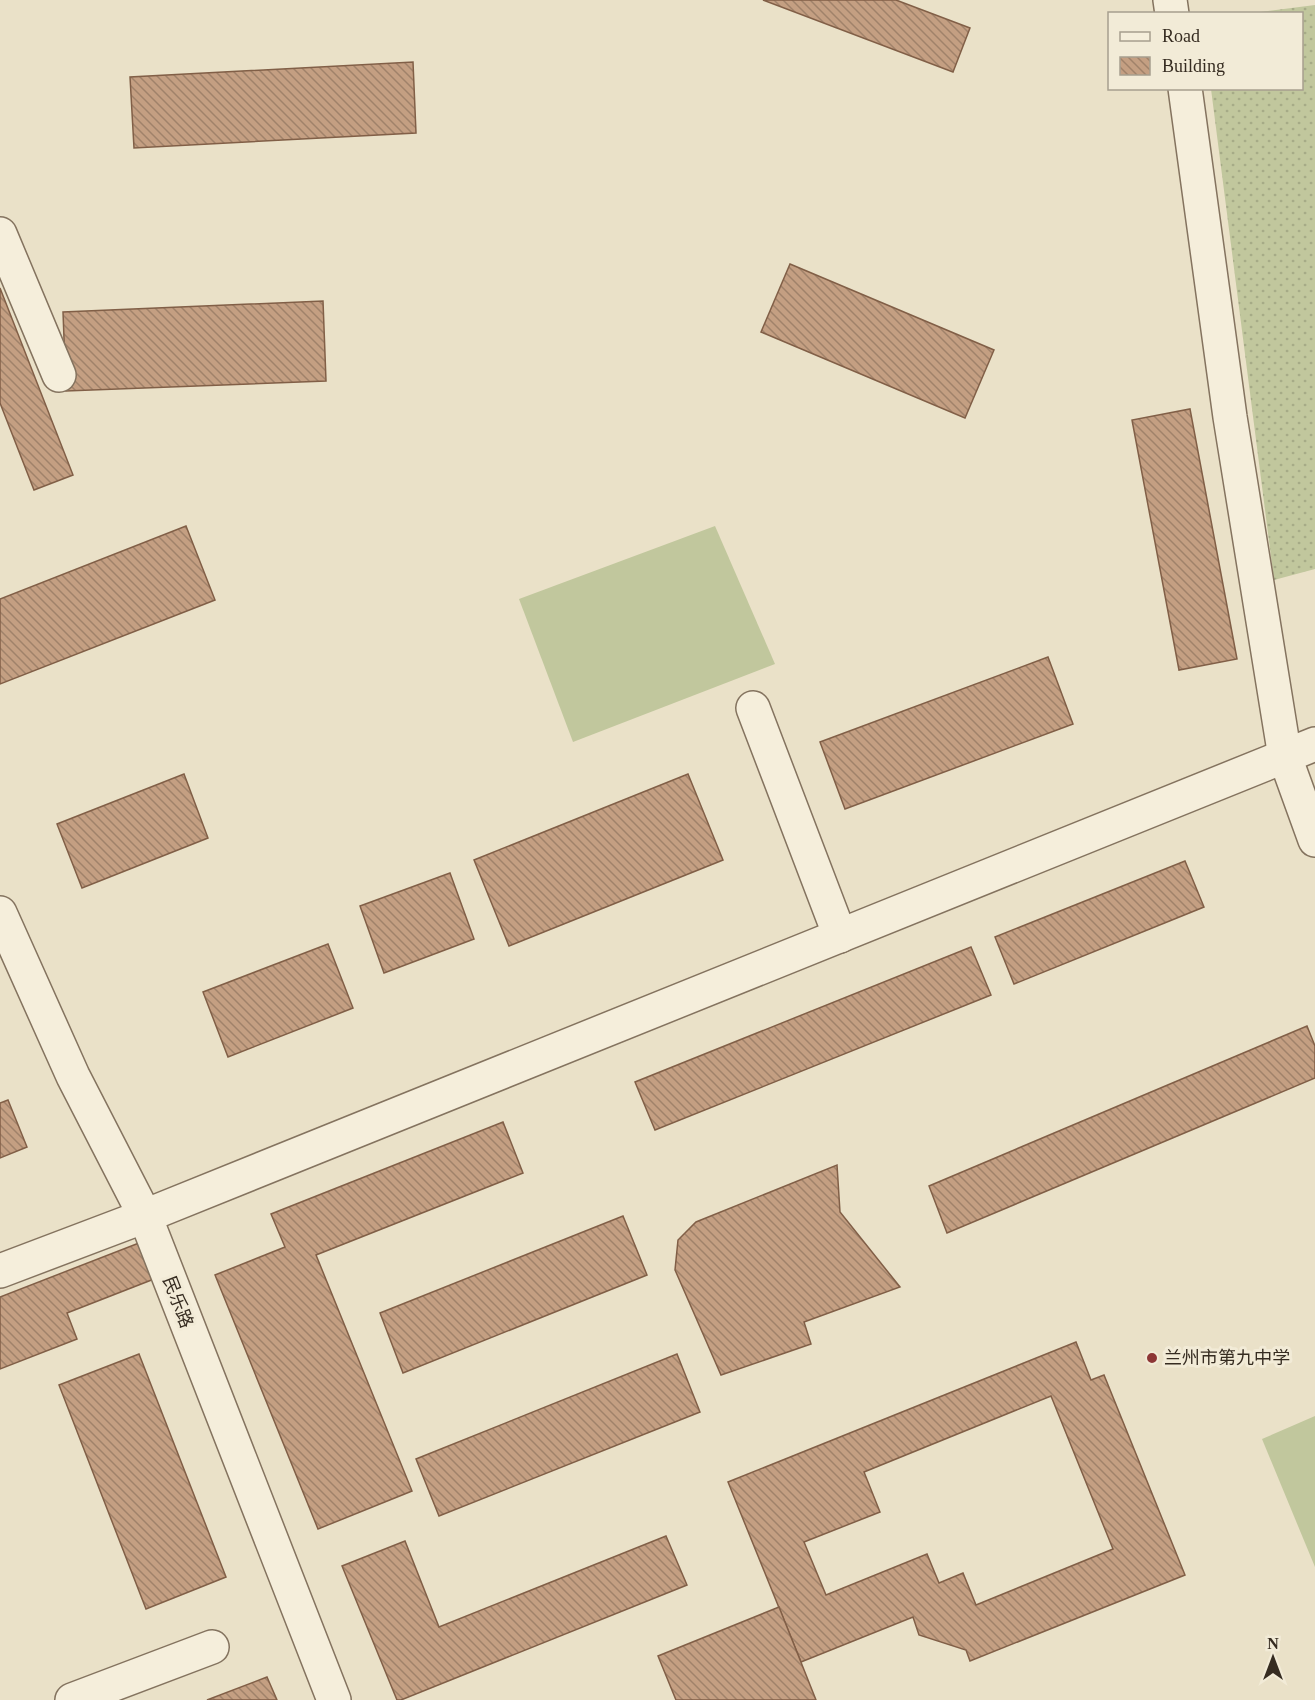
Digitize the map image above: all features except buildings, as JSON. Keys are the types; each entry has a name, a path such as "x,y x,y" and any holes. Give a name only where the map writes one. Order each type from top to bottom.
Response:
{"street":[{"path":"1185,90 1230,417 1285,757 1315,840"},
{"path":"0,234 58,375"},
{"path":"753,708 840,936"},
{"path":"0,1271 144,1216 1315,744"},
{"name":"民乐路","path":"0,913 73,1076 144,1216 334,1700"},
{"path":"72,1700 212,1647"}],"green space":[{"path":"1315,5 1315,569 1274,580 1211,90 1303,90 1303,12 1260,12"},
{"path":"715,526 775,664 573,742 519,599"},
{"path":"1315,1416 1315,1567 1262,1439"}],"place":[{"name":"兰州市第九中学","path":"1152,1358"}]}
